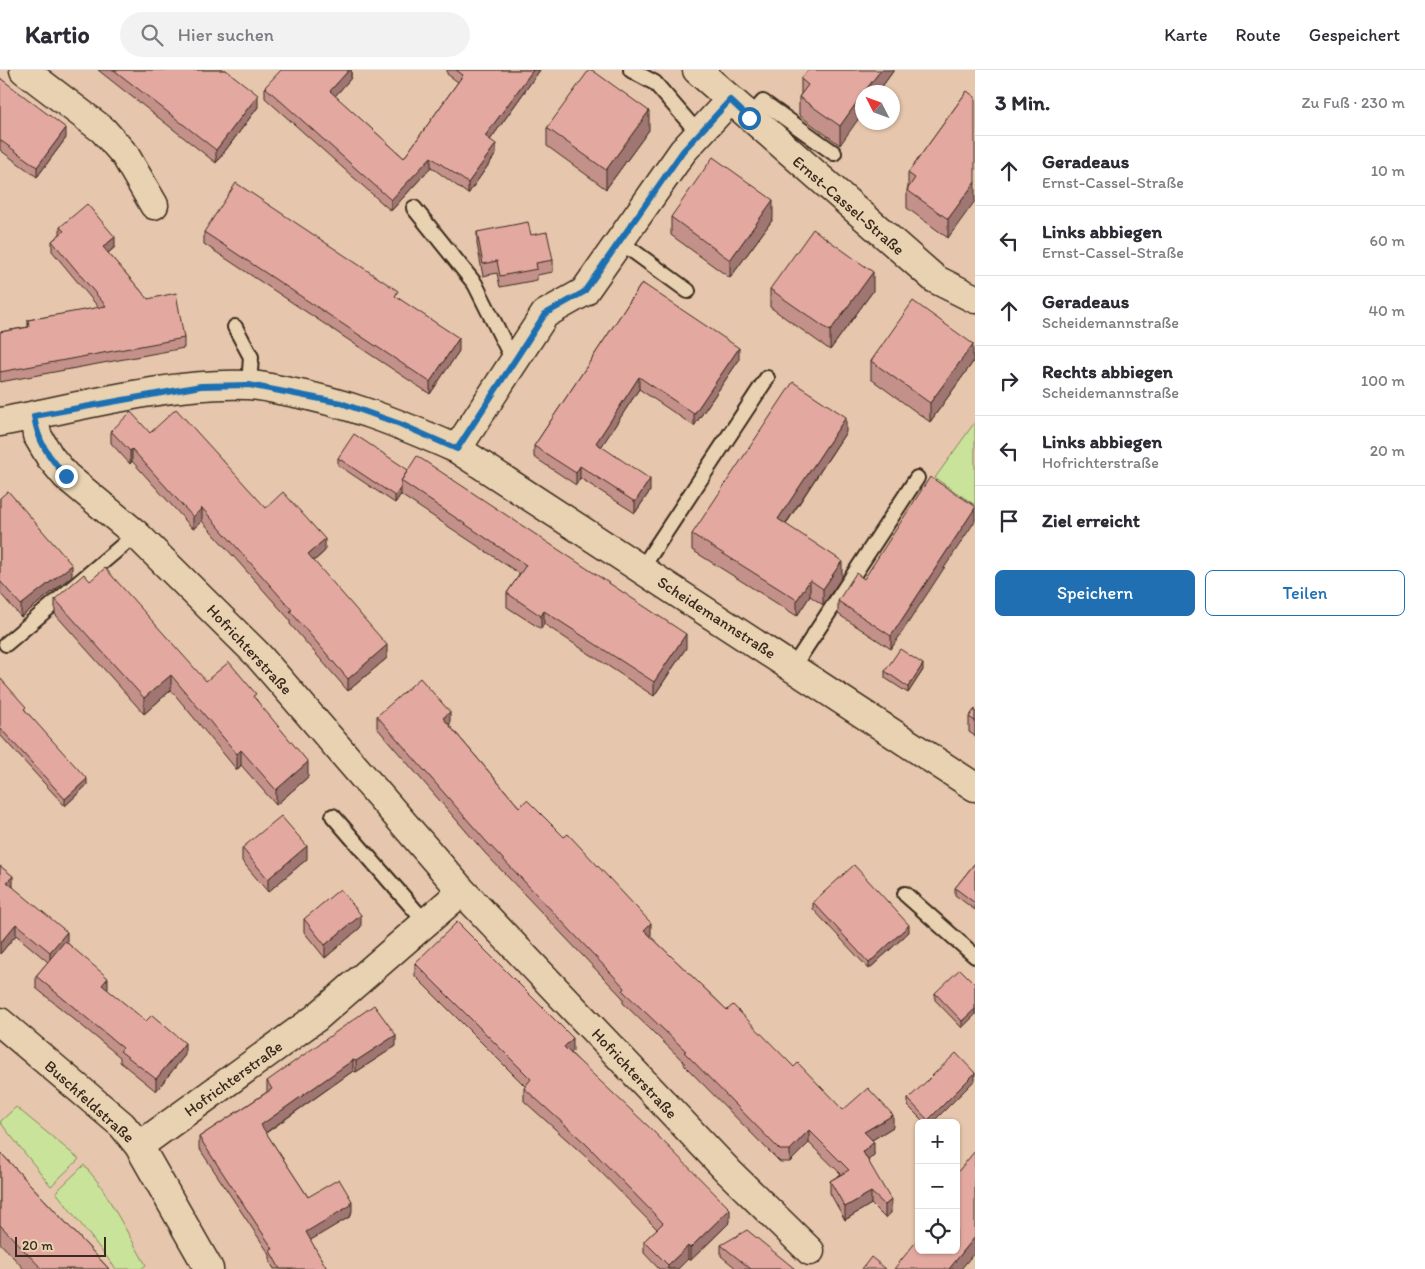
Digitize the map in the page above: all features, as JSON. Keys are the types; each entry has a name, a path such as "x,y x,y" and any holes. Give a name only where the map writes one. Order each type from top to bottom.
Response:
{"street":[{"path":"24,70 103,130 125,155 154,205"},
{"name":"Ernst-Cassel-Straße","path":"697,70 935,280 975,300"},
{"path":"457,449 545,314 584,292 618,240 698,133 739,109"},
{"name":"Scheidemannstraße","path":"0,422 201,386 249,385 341,403 400,424 457,449 975,787"},
{"name":"Hofrichterstraße","path":"34,416 37,435 50,458 66,476 136,534 257,654 462,891 729,1172 810,1251"},
{"name":"Hofrichterstraße","path":"140,1146 316,1018 462,891"},
{"name":"Buschfeldstraße","path":"0,1022 122,1125 140,1146 209,1269"}],"lane":[{"path":"632,70 655,83 698,133"},
{"path":"739,109 763,102 834,153"},
{"path":"414,208 475,284 514,362"},
{"path":"618,240 688,290"},
{"path":"235,326 251,357 249,385"},
{"path":"642,568 767,378"},
{"path":"793,667 917,478"},
{"path":"6,644 136,534"},
{"path":"333,816 426,923"},
{"path":"905,894 975,956"}],"green space":[{"path":"975,422 975,505 935,478"},
{"path":"16,1107 79,1159 51,1186 0,1122"},
{"path":"84,1165 101,1186 146,1265 141,1269 116,1269 56,1192"}],"building":[{"path":"114,70 226,70 258,95 216,150"},
{"path":"281,70 349,70 330,91 404,158 463,75 456,70 533,70 485,136 496,144 468,183 431,157 391,200 265,87"},
{"path":"589,70 592,70 649,111 606,170 547,128"},
{"path":"808,70 881,70 869,85 855,85 855,105 840,126 799,97 808,85 801,79"},
{"path":"0,78 66,128 37,167 0,140"},
{"path":"967,91 975,97 975,182 948,219 907,190 915,178 908,173"},
{"path":"713,157 773,200 730,260 671,217"},
{"path":"236,183 398,291 395,296 459,338 430,382 204,232"},
{"path":"87,204 115,237 103,247 148,299 176,293 184,338 0,372 0,332 29,327 28,320 106,306 52,241 64,231 60,227"},
{"path":"528,222 531,235 547,232 553,260 536,263 537,269 500,276 497,261 483,264 477,232"},
{"path":"813,229 873,272 830,331 770,289"},
{"path":"642,283 739,348 694,414 639,377 596,443 650,479 635,502 580,466 576,473 534,446"},
{"path":"913,301 973,344 930,403 871,361"},
{"path":"793,382 846,417 778,519 842,561 823,589 810,580 797,600 692,534"},
{"path":"176,409 266,508 283,492 325,539 308,554 387,645 348,679 290,611 292,610 202,508 193,517 132,449 130,451 111,431 131,412 150,433"},
{"path":"354,434 408,470 395,496 338,458"},
{"path":"417,456 686,634 654,682 544,611 541,616 507,593 526,565 401,481"},
{"path":"930,477 975,506 975,508 891,636 838,601 856,573 864,579"},
{"path":"8,491 72,565 21,605 0,581 0,498"},
{"path":"105,568 206,681 229,662 256,694 253,696 308,762 276,790 241,750 237,754 171,675 144,698 55,599 84,574 90,581"},
{"path":"900,649 923,664 908,687 885,671"},
{"path":"0,678 26,707 24,709 87,779 65,799 0,730"},
{"path":"420,678 450,712 443,718 519,807 527,800 564,837 568,834 651,923 644,930 727,1010 733,1005 794,1067 798,1063 843,1110 868,1088 893,1115 864,1132 874,1142 863,1152 891,1200 885,1205 871,1192 845,1207 830,1181 849,1170 809,1130 790,1150 780,1150 684,1052 686,1051 623,991 625,988 485,840 377,716"},
{"path":"975,709 975,721 969,717"},
{"path":"281,816 307,846 268,879 242,848"},
{"path":"975,863 975,903 955,888"},
{"path":"854,865 909,925 869,963 813,902"},
{"path":"0,866 13,876 7,882 67,932 50,952 16,924 0,943"},
{"path":"340,889 361,915 325,945 304,919"},
{"path":"457,922 573,1038 564,1047 648,1126 730,1209 690,1248 688,1246 668,1265 644,1241 663,1223 586,1144 524,1088 531,1079 415,963"},
{"path":"65,941 108,978 102,985 146,1021 152,1015 185,1043 156,1079 120,1051 123,1048 36,976"},
{"path":"960,969 975,984 975,1009 962,1021 935,993"},
{"path":"374,1005 396,1035 356,1061 353,1060 261,1125 308,1197 339,1179 352,1201 349,1203 351,1205 306,1232 327,1269 280,1269 270,1251 273,1249 199,1137 272,1089 267,1081"},
{"path":"956,1053 975,1073 929,1119 908,1099"},
{"path":"975,1151 975,1237 949,1269 894,1269 915,1243 915,1254 960,1254 960,1169"},
{"path":"0,1152 109,1269 42,1269 0,1225"},
{"path":"747,1230 795,1269 751,1269 721,1245"},
{"path":"871,1257 886,1269 862,1269"}],"route":[{"path":"66,476 50,458 37,435 34,416 201,386 249,385 341,403 400,424 457,449 545,314 584,292 618,240 698,133 730,100 749,118"}]}
